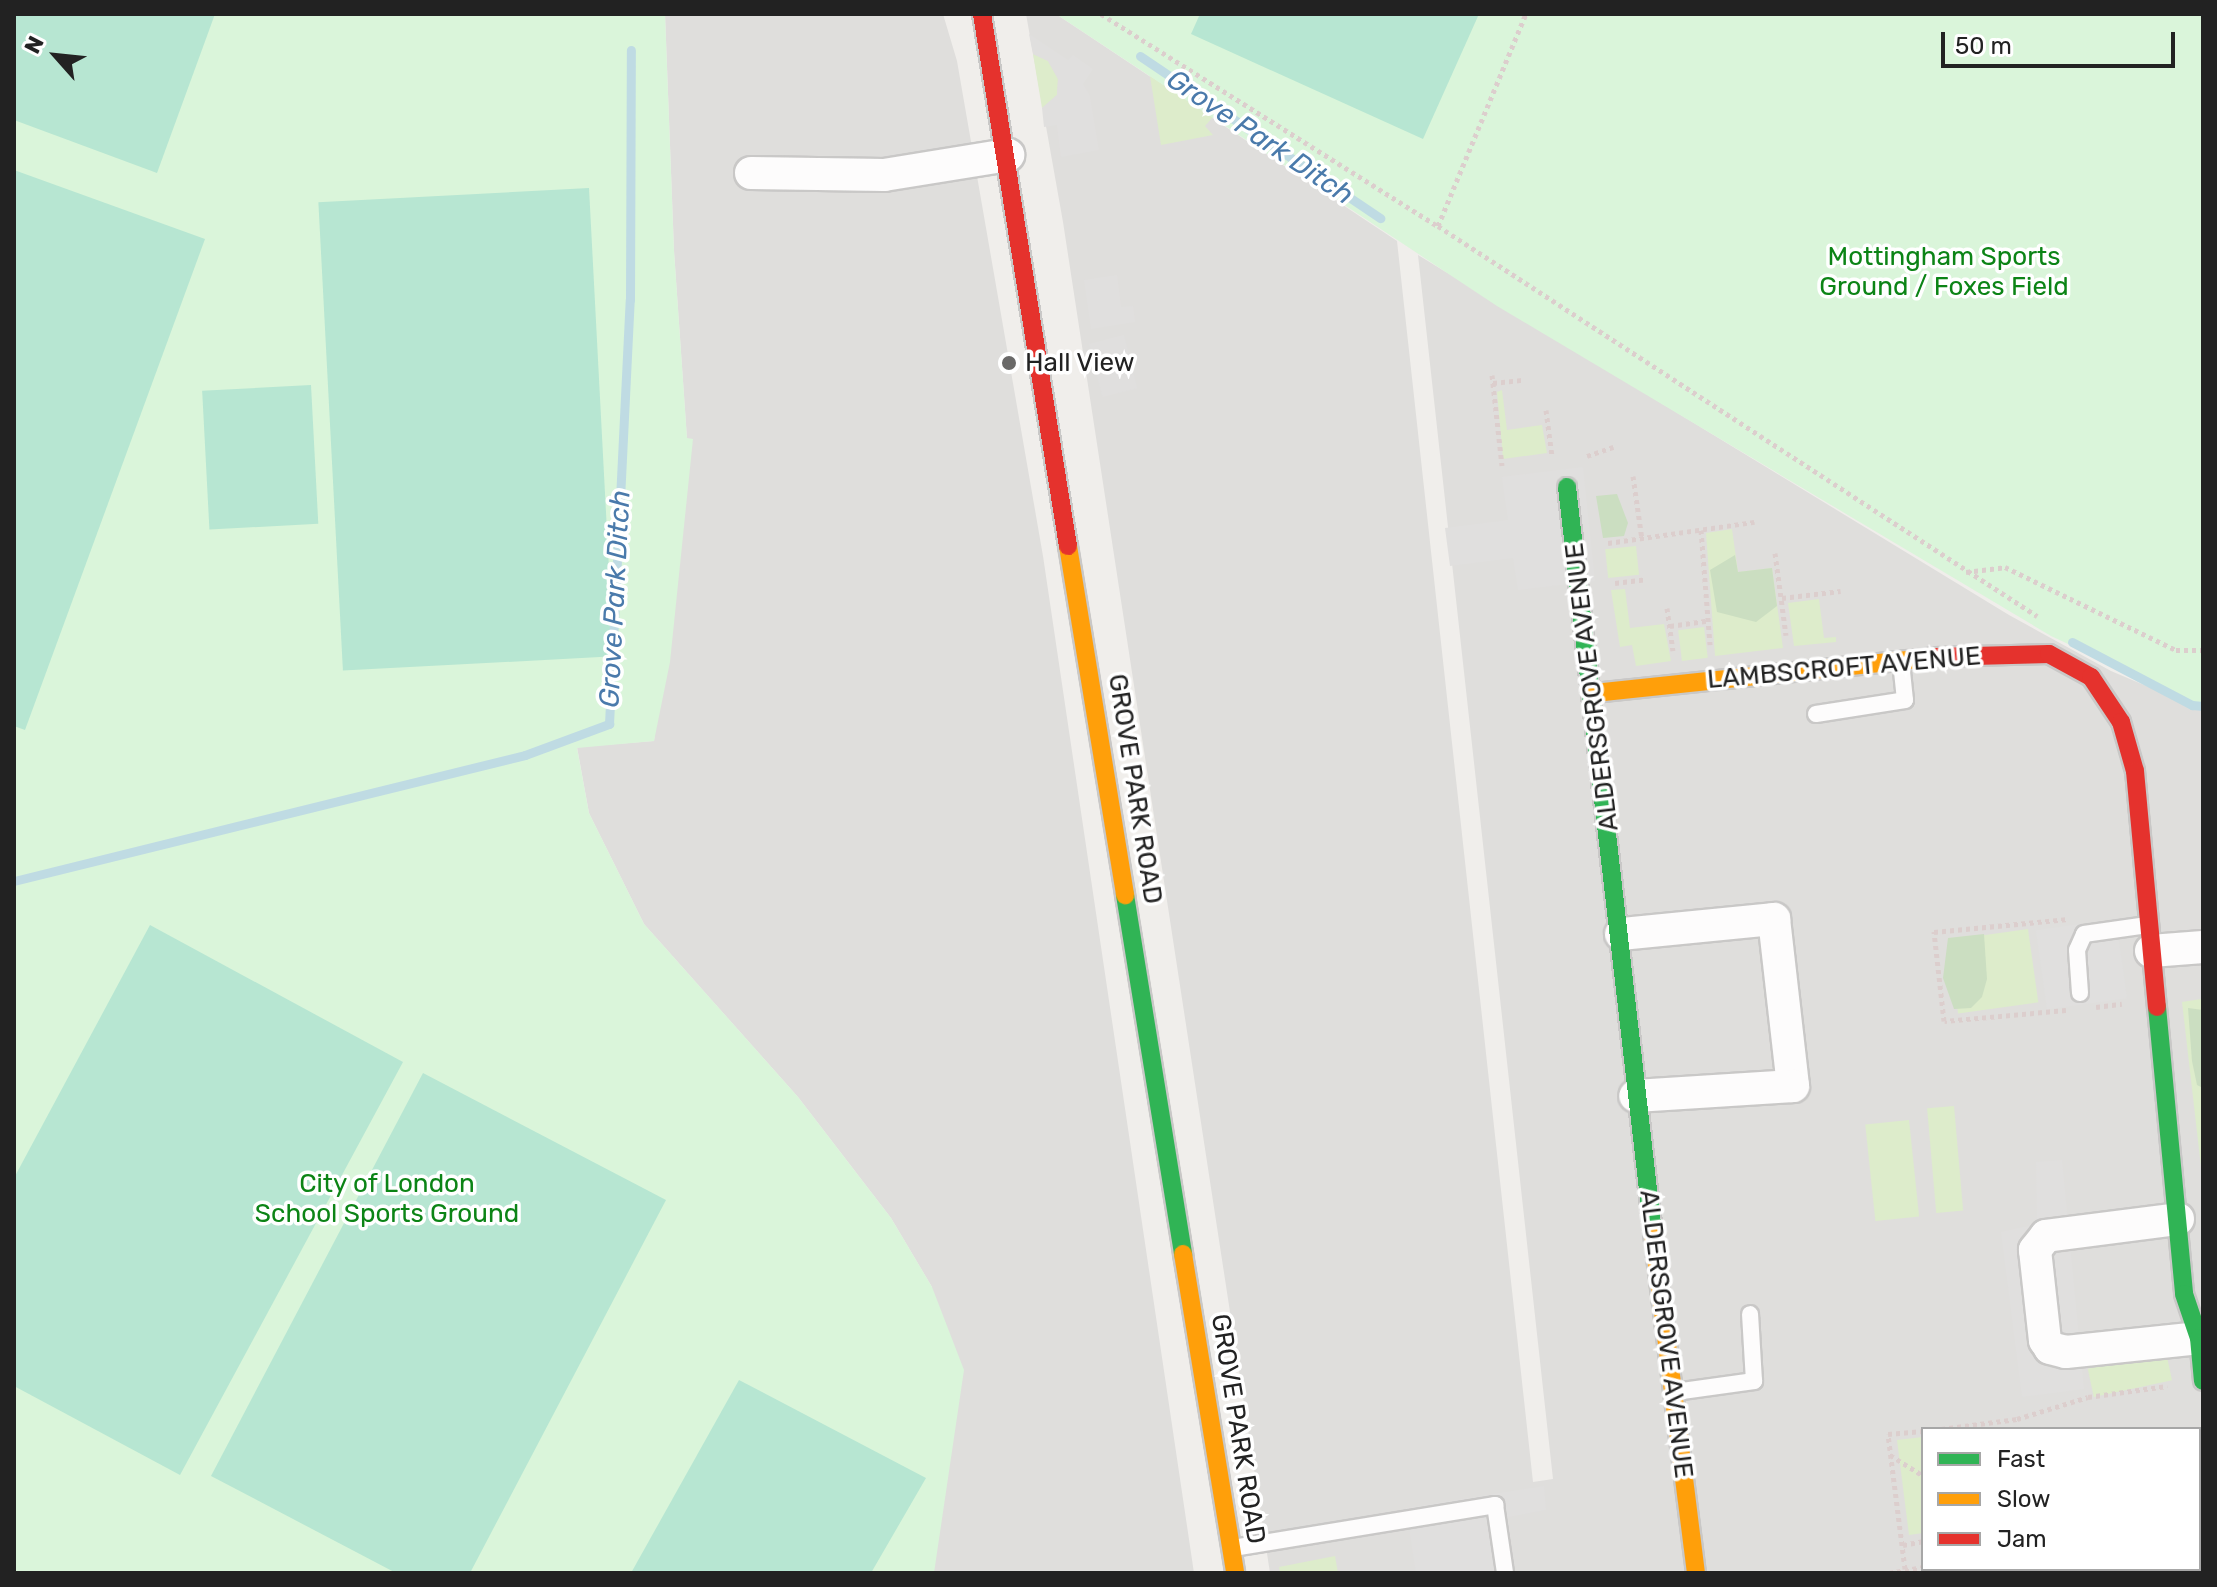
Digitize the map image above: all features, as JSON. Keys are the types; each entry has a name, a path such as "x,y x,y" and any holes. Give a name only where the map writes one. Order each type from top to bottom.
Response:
{"street":[{"name":"GROVE PARK ROAD","path":"982,14 1008,155 1235,1573"},
{"path":"751,173 884,175 1008,155"},
{"name":"ALDERSGROVE AVENUE","path":"1567,487 1621,934 1635,1096 1696,1573"},
{"name":"LAMBSCROFT AVENUE","path":"1594,693 1901,658 2049,654 2091,677 2121,722 2135,771 2184,1294 2202,1364"},
{"path":"1621,934 1774,919 1793,1086 1635,1096"},
{"path":"2150,938 2203,947"},
{"path":"2178,1219 2046,1236 2035,1250 2045,1340 2050,1348 2066,1352 2202,1364"}],"lane":[{"path":"1816,714 1905,700 1901,658"},
{"path":"2080,993 2077,950 2084,934 2150,938"},
{"path":"1674,1392 1754,1381 1750,1314"},
{"path":"1231,1548 1495,1505 1505,1573"}],"path":[{"path":"1101,14 1786,449 1965,572 2049,624"},
{"path":"1438,226 1526,14"},
{"path":"1492,375 1502,465"},
{"path":"1493,383 1523,380"},
{"path":"1546,410 1553,460"},
{"path":"1587,456 1613,447"},
{"path":"1633,476 1642,539"},
{"path":"1598,544 1754,522"},
{"path":"1701,530 1711,615 1707,621 1710,648"},
{"path":"1775,553 1787,639"},
{"path":"1965,572 2005,567 2176,650 2203,650"},
{"path":"1603,585 1646,579"},
{"path":"1782,598 1841,591"},
{"path":"1667,608 1676,666"},
{"path":"1670,626 1707,621"},
{"path":"2073,918 1934,932 1944,1021 2138,1003"},
{"path":"1978,1427 2202,1364"},
{"path":"1905,1569 1888,1434 1921,1431"},
{"path":"1890,1455 1921,1475"},
{"path":"1903,1545 1921,1541"},
{"path":"1889,1573 1921,1567"}],"shaded area":[{"path":"665,14 943,14 957,61 1043,556 1194,1573 934,1573 932,1287 891,1218 798,1097 644,924 589,813 577,747 654,741 692,439 687,439 674,251"},
{"path":"1026,14 1056,14 1397,241 1533,1482 1553,1479 1418,255 2009,615 2111,671 2203,710 2203,1573 1270,1573 1063,222"},
{"path":"1029,34 1068,60 1073,55 1093,69 1083,84 1090,96 1099,150 1061,157 1057,125 1044,127 1042,108 1057,95 1058,79 1048,61 1033,54"},
{"path":"1117,275 1121,307 1133,306 1135,322 1091,329 1084,280"},
{"path":"1124,335 1137,388 1102,397 1089,344"},
{"path":"1583,467 1595,581 1518,590 1513,558 1450,566 1445,528 1508,520 1502,477"},
{"path":"2116,919 2127,998 2047,1009 2036,930"},
{"path":"2062,1160 2084,1389 2022,1397 2001,1232 2037,1224 2036,1162"},
{"path":"1544,1486 1546,1510 1508,1517 1515,1573 1416,1573 1406,1508"}],"green space":[{"name":"City of London School Sports Ground","path":"14,14 665,14 674,251 687,438 693,439 670,662 654,741 577,748 589,813 644,924 798,1097 891,1218 932,1287 964,1370 934,1573 14,1573"},
{"path":"14,14 215,14 157,173 14,120"},
{"name":"Mottingham Sports Ground / Foxes Field","path":"1056,14 2203,14 2203,707 2051,636 1497,306"},
{"path":"1200,14 1479,14 1423,139 1191,34"},
{"path":"1033,54 1048,61 1058,79 1057,95 1042,108"},
{"path":"1150,76 1213,117 1205,126 1213,135 1161,145"},
{"path":"14,170 205,239 25,730 14,726"},
{"path":"589,188 614,656 343,671 318,202"},
{"path":"311,385 318,524 209,530 202,391"},
{"path":"1502,390 1507,430 1542,425 1547,453 1503,459 1497,392"},
{"path":"1617,494 1628,523 1624,536 1603,538 1596,496"},
{"path":"1732,529 1738,572 1772,568 1783,648 1715,656 1706,533"},
{"path":"1636,546 1639,575 1608,578 1605,549"},
{"path":"1735,555 1738,572 1772,568 1777,606 1756,622 1717,612 1710,570"},
{"path":"1625,589 1630,628 1664,624 1671,661 1636,666 1632,645 1620,647 1611,590"},
{"path":"1819,599 1824,638 1836,637 1836,642 1794,646 1788,603"},
{"path":"1704,627 1708,658 1682,661 1678,630"},
{"path":"150,925 403,1062 180,1475 14,1386 14,1178"},
{"path":"2028,929 2038,1002 1958,1014 1948,940"},
{"path":"1984,934 1987,979 1982,997 1971,1008 1954,1009 1943,978 1948,938"},
{"path":"2201,999 2203,1005 2203,1184 2182,1002"},
{"path":"2188,1008 2203,1010 2203,1088 2197,1085 2192,1061"},
{"name":"City of London School Sports Ground","path":"423,1073 666,1200 470,1573 396,1573 211,1476"},
{"path":"1954,1106 1963,1211 1936,1213 1927,1108"},
{"path":"1909,1120 1919,1216 1875,1221 1865,1125"},
{"path":"2166,1352 2172,1380 2094,1397 2088,1369"},
{"path":"739,1380 926,1478 871,1573 631,1573"},
{"path":"1921,1437 1921,1533 1909,1535 1897,1440"},
{"path":"1335,1556 1338,1573 1280,1573 1279,1567"}],"waterway":[{"name":"Grove Park Ditch","path":"14,881 525,755 609,724 630,300 631,50"},
{"name":"Grove Park Ditch","path":"1140,56 1380,218"},
{"name":"Grove Park Ditch","path":"2072,642 2192,705 2203,706"}],"traffic: fast":[{"path":"1567,487 1653,1233"},
{"path":"1125,895 1183,1254"},
{"path":"2157,1007 2184,1294 2199,1338 2203,1381"}],"traffic: slow":[{"path":"1068,546 1125,895"},
{"path":"1594,693 1936,657"},
{"path":"1653,1233 1696,1573"},
{"path":"1183,1254 1235,1573"}],"traffic: jam":[{"path":"982,14 1068,546"},
{"path":"1936,657 2049,654 2091,677 2121,722 2135,771 2157,1007"}],"place":[{"name":"Hall View","path":"1009,363"}]}
